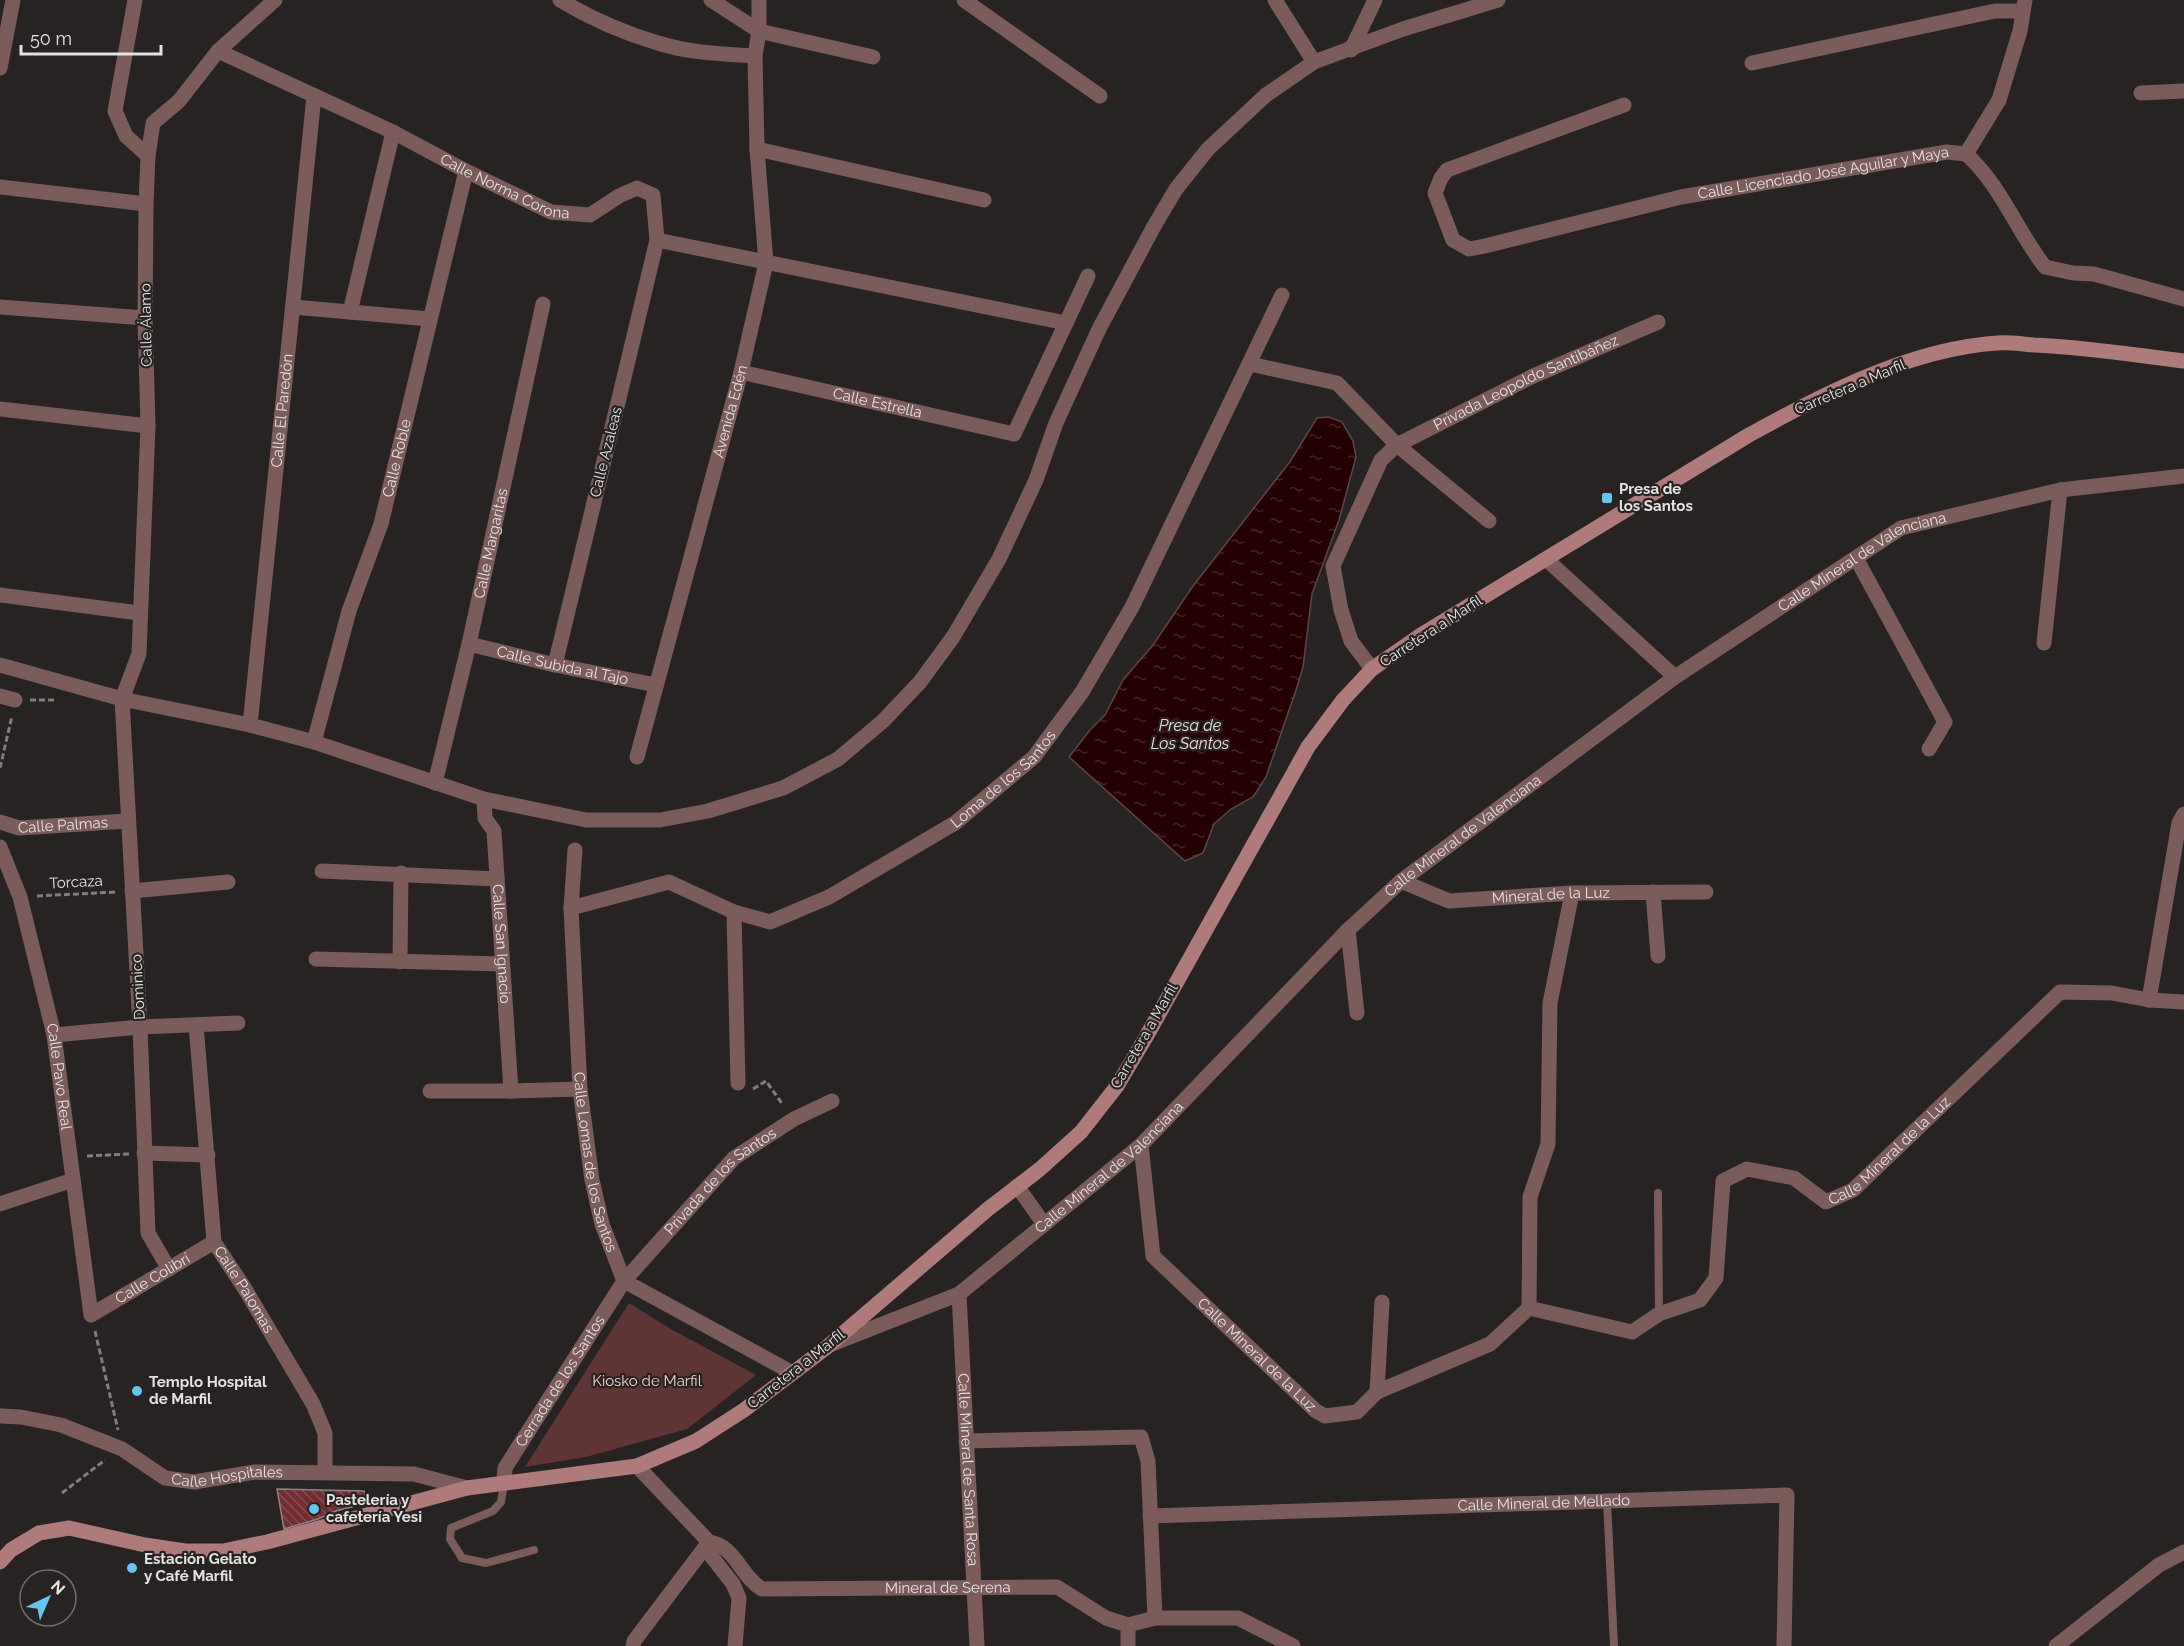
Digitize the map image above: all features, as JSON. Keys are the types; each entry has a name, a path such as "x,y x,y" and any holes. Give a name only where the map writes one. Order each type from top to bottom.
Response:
{"main road":[{"name":"Carretera a Marfil","path":"0,1562 11,1550 39,1533 69,1528 155,1547 185,1551 223,1551 267,1542 467,1488 637,1466 696,1441 744,1410 826,1347 1040,1169 1081,1132 1117,1086 1308,747 1343,700 1372,669 1421,634 1749,435 1794,410 1888,368 1941,352 1997,343 2055,346 2184,361"}],"street":[{"path":"0,68 13,0"},
{"path":"135,0 115,111 126,136 148,156"},
{"name":"Calle Álamo","path":"122,699 139,654 148,426 145,318 146,204 148,156 153,123 179,101 218,51 275,0"},
{"path":"560,0 584,14 659,44 709,53 755,56"},
{"path":"711,0 759,31 873,57"},
{"name":"Avenida Edén","path":"637,757 741,372 766,263 757,149 755,56 759,31 759,0"},
{"path":"964,0 1100,96"},
{"path":"1275,0 1314,62"},
{"path":"1351,50 1375,0"},
{"path":"0,665 122,699 250,725 314,742 484,799 586,820 660,820 708,811 783,788 838,759 883,721 920,682 952,637 999,559 1036,480 1056,423 1099,329 1176,189 1208,149 1266,95 1314,62 1351,50 1403,28 1498,0"},
{"path":"1752,63 2024,6 2020,31 1999,100 1966,154 1982,168 2033,252 2045,267 2073,273 2094,274 2184,299"},
{"name":"Calle Norma Corona","path":"218,51 393,132 466,171 551,212 590,215 619,196 637,188 653,195 657,240"},
{"path":"2141,93 2184,91"},
{"name":"Calle El Paredón","path":"250,725 314,96"},
{"name":"Calle Licenciado José Aguilar y Maya","path":"1624,105 1448,170 1441,178 1436,194 1454,240 1469,249 1681,197 1947,152 1966,154"},
{"path":"350,312 393,132"},
{"path":"757,149 984,200"},
{"name":"Calle Roble","path":"314,742 349,611 381,524 466,171"},
{"path":"0,187 146,204"},
{"path":"657,240 1066,323 1088,276"},
{"name":"Calle Azaleas","path":"555,665 657,240"},
{"name":"Loma de los Santos","path":"571,908 669,882 734,912 770,922 829,897 955,824 1034,757 1082,692 1132,608 1282,295"},
{"name":"Calle Margaritas","path":"435,783 469,644 543,304"},
{"path":"0,306 145,318"},
{"path":"293,307 430,319"},
{"name":"Privada Leopoldo Santibáñez","path":"1396,445 1530,377 1658,322"},
{"name":"Calle Estrella","path":"741,372 1014,434 1066,323"},
{"path":"1250,364 1337,383 1396,445 1490,521"},
{"path":"0,409 148,426"},
{"path":"1372,669 1351,641 1341,610 1333,566 1381,460 1396,445"},
{"name":"Calle Mineral de Valenciana","path":"826,1347 959,1294 1141,1145 1348,930 1401,881 1676,677 1901,528 2060,490 2184,476"},
{"path":"2044,643 2060,490"},
{"path":"1856,558 1945,722 1929,749"},
{"path":"1546,559 1676,677"},
{"path":"0,595 139,613"},
{"name":"Calle Subida al Tajo","path":"469,644 555,665 656,685"},
{"path":"0,696 15,700"},
{"name":"Dominico","path":"122,699 140,1027 148,1233 169,1269"},
{"name":"Calle San Ignacio","path":"484,799 485,818 494,831 511,1091"},
{"path":"2149,1000 2179,823 2184,814"},
{"name":"Calle Palmas","path":"0,822 19,828 128,820"},
{"name":"Calle Pavo Real","path":"0,847 20,897 54,1035 91,1315"},
{"name":"Calle Lomas de los Santos","path":"575,850 571,908 580,1089 592,1180 602,1224 624,1281"},
{"path":"322,871 496,879"},
{"path":"400,962 401,873"},
{"name":"Mineral de la Luz","path":"1401,881 1449,901 1572,893 1706,892"},
{"path":"132,891 228,882"},
{"path":"1653,892 1658,956"},
{"path":"1529,1308 1530,1197 1548,1144 1550,1003 1572,893"},
{"path":"734,912 738,1083"},
{"path":"1348,930 1357,1012"},
{"path":"316,959 502,964"},
{"name":"Calle Mineral de la Luz","path":"1141,1145 1153,1256 1316,1411 1325,1416 1357,1412 1377,1392 1490,1344 1529,1308 1632,1332 1659,1314 1700,1300 1716,1278 1723,1180 1747,1169 1794,1178 1826,1202 1853,1190 2060,992 2112,993 2149,1000 2184,1002"},
{"path":"54,1035 140,1027 238,1023"},
{"name":"Calle Palomas","path":"196,1025 214,1242 245,1289 313,1404 325,1433 325,1472"},
{"path":"430,1091 580,1089"},
{"name":"Privada de los Santos","path":"624,1281 734,1158 794,1119 832,1101"},
{"path":"144,1153 208,1155"},
{"path":"0,1204 73,1180"},
{"path":"1017,1186 1044,1224"},
{"name":"Calle Colibrí","path":"91,1315 214,1242"},
{"path":"624,1281 791,1372"},
{"name":"Cerrada de los Santos","path":"504,1483 505,1468 624,1281"},
{"name":"Calle Mineral de Santa Rosa","path":"959,1294 977,1646"},
{"path":"1377,1392 1382,1302"},
{"name":"Calle Hospitales","path":"0,1416 21,1417 61,1425 122,1449 165,1478 194,1482 255,1472 414,1474 467,1488"},
{"path":"966,1441 1141,1437 1148,1461 1155,1618"},
{"name":"Mineral de Serena","path":"637,1466 707,1545 720,1544 733,1556 751,1582 762,1589 1057,1587 1106,1618 1128,1625"},
{"name":"Calle Mineral de Mellado","path":"1150,1516 1787,1495 1784,1646"},
{"path":"633,1646 634,1641 707,1545 733,1584 739,1598 735,1646"},
{"path":"2056,1646 2159,1565 2184,1552"},
{"path":"1128,1646 1128,1625 1155,1618 1238,1618 1293,1646"}],"lane":[{"path":"1658,1193 1659,1314"},
{"path":"504,1483 501,1502 493,1511 451,1528 450,1539 462,1558 486,1563 534,1550"},
{"path":"1607,1501 1614,1646"}],"path":[{"path":"0,768 15,700"},
{"name":"Torcaza","path":"20,897 132,891"},
{"path":"738,1083 740,1096 766,1081 794,1119"},
{"path":"70,1157 144,1153"},
{"path":"62,1493 122,1449 91,1315"}],"green space":[{"name":"Kiosko de Marfil","path":"629,1303 669,1328 756,1375 687,1429 586,1457 525,1467"}],"water":[{"name":"Presa de Los Santos","path":"1329,417 1342,422 1353,441 1356,457 1339,520 1312,594 1303,667 1296,690 1266,777 1253,797 1231,809 1214,824 1203,853 1185,861 1069,757 1105,715 1123,680 1153,645 1193,586 1289,463 1317,418"}],"building":[{"name":"Pastelería y cafetería Yesi","path":"277,1489 364,1491 367,1503 284,1529"}],"place":[{"name":"Presa de los Santos","path":"1607,498"},
{"name":"Templo Hospital de Marfil","path":"137,1391"},
{"name":"Pastelería y cafetería Yesi","path":"314,1509"},
{"name":"Estación Gelato y Café Marfil","path":"132,1568"}]}
